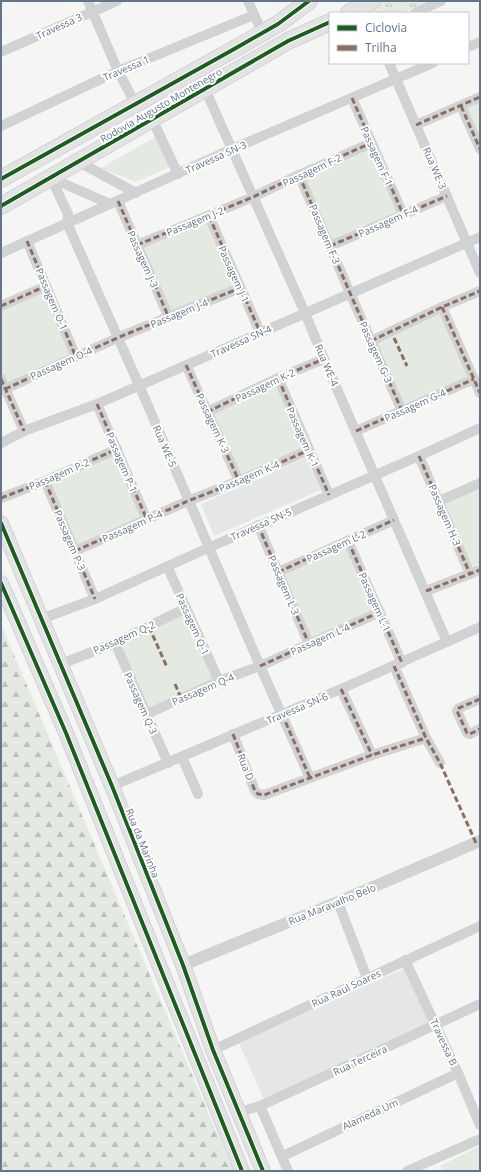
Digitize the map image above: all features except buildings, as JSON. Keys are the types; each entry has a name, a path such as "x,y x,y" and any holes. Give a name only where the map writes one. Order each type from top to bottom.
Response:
{"main road":[{"name":"Rodovia Augusto Montenegro","path":"2,176 236,48 278,24 309,1"},
{"path":"351,12 368,7"},
{"name":"Rodovia Augusto Montenegro","path":"1,206 288,41 329,22"},
{"name":"Rua da Marinha","path":"1,523 112,786 183,966 213,1050 263,1171"},
{"path":"1,583 56,712 242,1171"},
{"path":"56,712 57,701 60,699 69,703 83,734 104,767"},
{"path":"205,1080 228,1124 233,1129 239,1130 242,1127 241,1116"}],"street":[{"path":"88,1 118,71 135,103"},
{"name":"Travessa 3","path":"1,52 117,1"},
{"path":"248,1 262,32"},
{"path":"417,12 441,1"},
{"name":"Travessa 1","path":"1,126 118,71 254,15"},
{"path":"469,47 480,42"},
{"name":"Rua WE-3","path":"389,64 480,273"},
{"name":"Travessa SN-3","path":"1,253 232,149 431,64"},
{"name":"Rua WE-4","path":"205,89 305,313 447,642"},
{"path":"416,125 480,97"},
{"name":"Passagem F-1","path":"352,98 403,214"},
{"path":"461,106 480,149"},
{"path":"152,119 178,174"},
{"name":"Passagem F-2","path":"253,197 371,143"},
{"path":"79,162 136,193"},
{"name":"Passagem F-3","path":"299,175 350,293"},
{"path":"51,178 114,203"},
{"name":"Rua WE-5","path":"51,178 68,214 67,223 310,778"},
{"name":"Passagem F-4","path":"330,246 446,196"},
{"name":"Passagem J-2","path":"137,245 253,197"},
{"name":"Passagem J-3","path":"114,203 137,245 169,318"},
{"name":"Passagem J-1","path":"209,216 260,332"},
{"name":"Travessa SN-4","path":"1,443 24,431 97,404 480,237"},
{"name":"Passagem O-1","path":"27,241 76,356"},
{"path":"1,306 46,286"},
{"name":"Passagem J-4","path":"117,338 240,288"},
{"path":"371,341 442,307 480,291"},
{"name":"Passagem G-3","path":"350,293 402,411"},
{"path":"442,307 480,393"},
{"name":"Passagem O-4","path":"5,389 117,338"},
{"name":"Passagem K-2","path":"208,412 278,378 324,359"},
{"name":"Passagem K-3","path":"186,365 239,481"},
{"name":"Passagem K-1","path":"278,378 329,495"},
{"path":"1,379 24,431"},
{"name":"Passagem G-4","path":"356,431 474,379"},
{"name":"Passagem P-1","path":"97,404 147,520"},
{"name":"Travessa SN-5","path":"41,620 95,599 258,525 419,456 480,428"},
{"name":"Passagem P-2","path":"1,498 45,481 117,449"},
{"name":"Passagem K-4","path":"188,501 239,481 309,450"},
{"name":"Passagem H-3","path":"419,456 470,574"},
{"name":"Passagem P-3","path":"45,481 95,599"},
{"path":"439,501 480,483"},
{"name":"Passagem P-4","path":"75,551 188,501"},
{"name":"Passagem L-2","path":"278,572 394,520"},
{"name":"Passagem L-3","path":"258,525 309,644"},
{"name":"Passagem L-1","path":"348,541 380,612 426,738 440,763"},
{"name":"Passagem Q-1","path":"168,566 219,681"},
{"path":"426,591 480,570"},
{"name":"Passagem Q-2","path":"61,664 115,643 186,608"},
{"name":"Passagem L-4","path":"260,666 380,612"},
{"name":"Travessa SN-6","path":"112,786 341,689 480,627"},
{"name":"Passagem Q-3","path":"115,643 168,763"},
{"name":"Passagem Q-4","path":"147,714 219,681 260,666"},
{"path":"341,689 372,755"},
{"path":"480,699 459,708 457,712 467,733 470,734 480,729"},
{"name":"Rua D","path":"233,734 255,791 258,794 264,795 310,778"},
{"path":"310,778 372,755 426,738"},
{"path":"182,757 198,794"},
{"name":"Rua Maravalho Belo","path":"183,966 480,841"},
{"path":"338,902 367,978"},
{"name":"Rua Raul Soares","path":"213,1050 480,926"},
{"name":"Travessa B","path":"405,960 458,1073 480,1125"},
{"name":"Rua Terceira","path":"241,1116 480,1004"},
{"name":"Alameda Um","path":"283,1156 458,1073"},
{"path":"260,1106 283,1156 288,1171"},
{"path":"407,1171 431,1166 480,1139"}],"shaded area":[{"path":"308,457 323,489 214,536 201,504"},
{"path":"405,968 429,1024 264,1100 239,1043"}],"green space":[{"path":"383,1 428,1 405,12 370,12 369,9"},
{"path":"480,97 480,149 461,106"},
{"path":"157,136 172,166 136,182 101,168"},
{"path":"371,143 403,214 330,246 299,175"},
{"path":"209,216 240,288 169,318 137,245"},
{"path":"46,286 76,357 5,389 1,379 1,306"},
{"path":"442,307 474,379 402,411 371,341"},
{"path":"278,378 309,450 239,481 207,412"},
{"path":"117,449 147,520 75,551 45,481"},
{"path":"480,485 480,563 470,568 444,505 448,499"},
{"path":"348,541 380,612 309,644 278,572"},
{"path":"186,608 219,681 147,714 115,643"},
{"path":"1,624 233,1171 1,1171"},
{"path":"480,1146 480,1171 443,1171 440,1166"}],"marked path":[{"path":"416,125 480,97"},
{"path":"352,98 403,214"},
{"path":"461,106 480,149"},
{"path":"137,245 253,197 371,143"},
{"path":"299,175 402,411"},
{"path":"330,246 447,196"},
{"path":"118,201 169,318"},
{"path":"209,216 260,332"},
{"path":"27,241 76,357"},
{"path":"1,306 46,286"},
{"path":"5,389 117,338 240,288"},
{"path":"371,341 442,307 480,291"},
{"path":"442,307 480,393"},
{"path":"394,338 407,366"},
{"path":"207,412 278,378 324,359"},
{"path":"186,365 239,481"},
{"path":"278,378 329,495"},
{"path":"1,379 24,431"},
{"path":"356,431 474,379"},
{"path":"97,404 147,520"},
{"path":"1,498 45,481 117,449"},
{"path":"75,551 309,450"},
{"path":"419,456 470,574"},
{"path":"45,481 95,599"},
{"path":"278,572 394,520"},
{"path":"258,525 309,644"},
{"path":"348,541 402,663"},
{"path":"426,591 480,570"},
{"path":"260,666 380,612"},
{"path":"149,627 167,667"},
{"path":"394,666 426,738 440,763 476,843"},
{"path":"175,684 181,698"},
{"path":"341,689 372,755"},
{"path":"480,699 459,708 457,711 467,733 470,734 480,729"},
{"path":"282,714 310,778"},
{"path":"233,734 255,791 258,794 264,795 372,755 426,738"}],"cycle path":[{"path":"1,179 278,24 309,1"},
{"path":"1,206 288,41 329,22"},
{"path":"1,523 112,786 183,965 213,1050 263,1171"},
{"path":"1,583 66,733 242,1171"}]}
